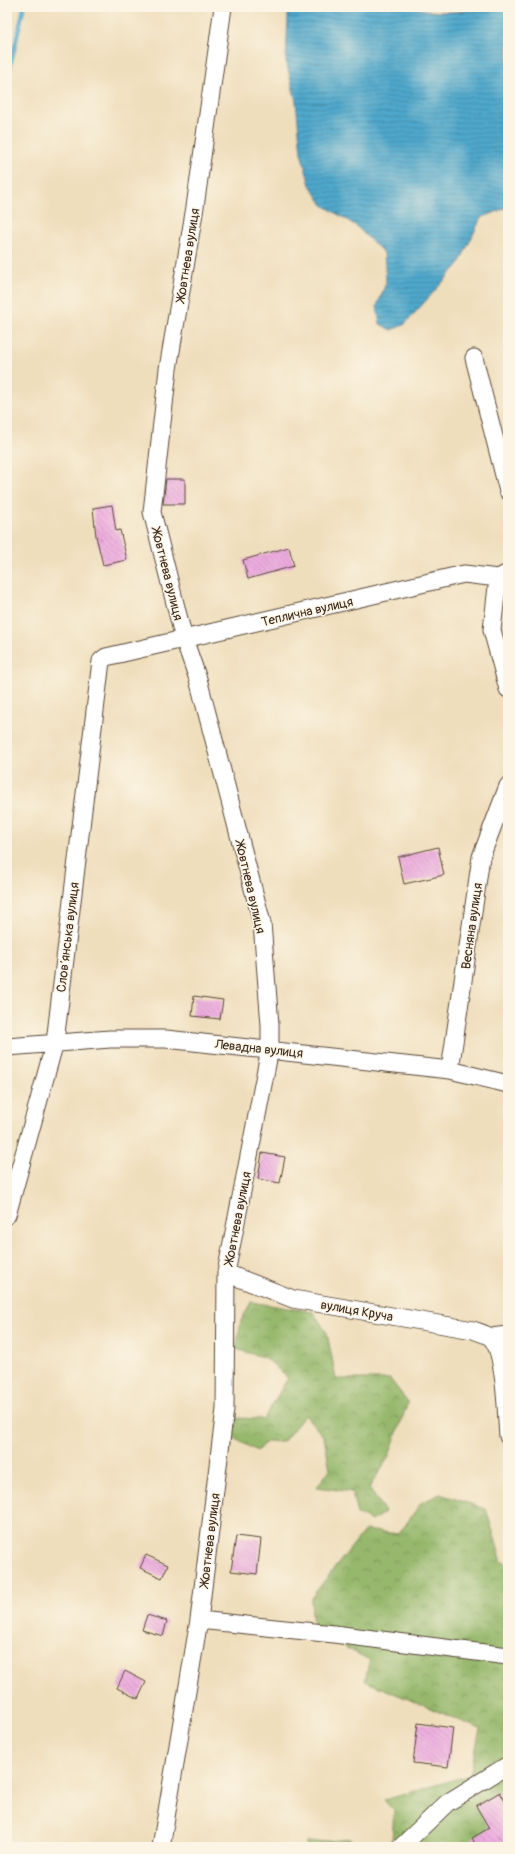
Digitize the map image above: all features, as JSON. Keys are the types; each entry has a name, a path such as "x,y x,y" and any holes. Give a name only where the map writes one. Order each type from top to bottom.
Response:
{"street":[{"name":"Жовтнева вулиця","path":"161,1847 199,1620 225,1409 226,1273 270,1049 270,1025 262,923 198,679 184,639 152,512 168,369 195,207 224,7"},
{"path":"474,358 508,491"},
{"name":"Теплична вулиця","path":"106,657 464,574 503,575"},
{"path":"503,575 492,630 508,689"},
{"name":"Словʼянська вулиця","path":"7,1215 55,1042 99,667 101,661 106,657"},
{"name":"Весняна вулиця","path":"450,1070 481,857 508,786"},
{"name":"Левадна вулиця","path":"7,1047 55,1042 166,1039 270,1049 450,1070 508,1084"},
{"name":"вулиця Круча","path":"226,1273 293,1299 473,1330 491,1337"},
{"path":"508,1334 491,1337 500,1353 503,1368 508,1436"},
{"path":"199,1620 334,1634 508,1656"},
{"path":"402,1847 447,1803 508,1765"}],"green space":[{"path":"251,1302 313,1312 327,1333 336,1379 390,1379 408,1402 388,1458 369,1488 385,1512 372,1521 357,1514 352,1492 317,1487 330,1469 324,1437 305,1415 283,1442 267,1441 257,1451 232,1437 235,1418 264,1419 288,1378 266,1358 236,1349 241,1321"},
{"path":"440,1494 486,1509 502,1562 508,1564 508,1847 382,1847 392,1840 394,1811 384,1800 470,1775 480,1729 365,1681 370,1660 313,1631 311,1598 365,1530 399,1534 421,1503"},
{"path":"350,1839 354,1847 306,1847 307,1843"}],"water":[{"path":"298,7 414,7 437,12 449,12 508,7 508,207 481,218 459,264 404,325 391,330 380,324 377,306 386,283 384,253 355,225 323,205 310,185 301,153 296,101 286,61 288,14"}],"building":[{"path":"166,479 185,479 185,504 163,504"},
{"path":"112,505 116,531 120,530 127,560 103,565 96,536 93,508"},
{"path":"289,547 294,566 248,579 243,560"},
{"path":"438,847 444,875 404,884 398,857"},
{"path":"194,996 223,1000 220,1019 192,1016"},
{"path":"262,1153 285,1157 280,1183 258,1179"},
{"path":"236,1536 261,1539 257,1574 231,1571"},
{"path":"146,1555 168,1565 162,1578 140,1568"},
{"path":"147,1615 167,1621 163,1636 142,1630"},
{"path":"125,1671 146,1682 138,1699 117,1688"},
{"path":"418,1723 453,1728 448,1767 413,1763"},
{"path":"500,1792 508,1807 508,1847 477,1847 472,1838 489,1828 476,1806"}],"waterway":[{"path":"7,80 24,7"}]}
